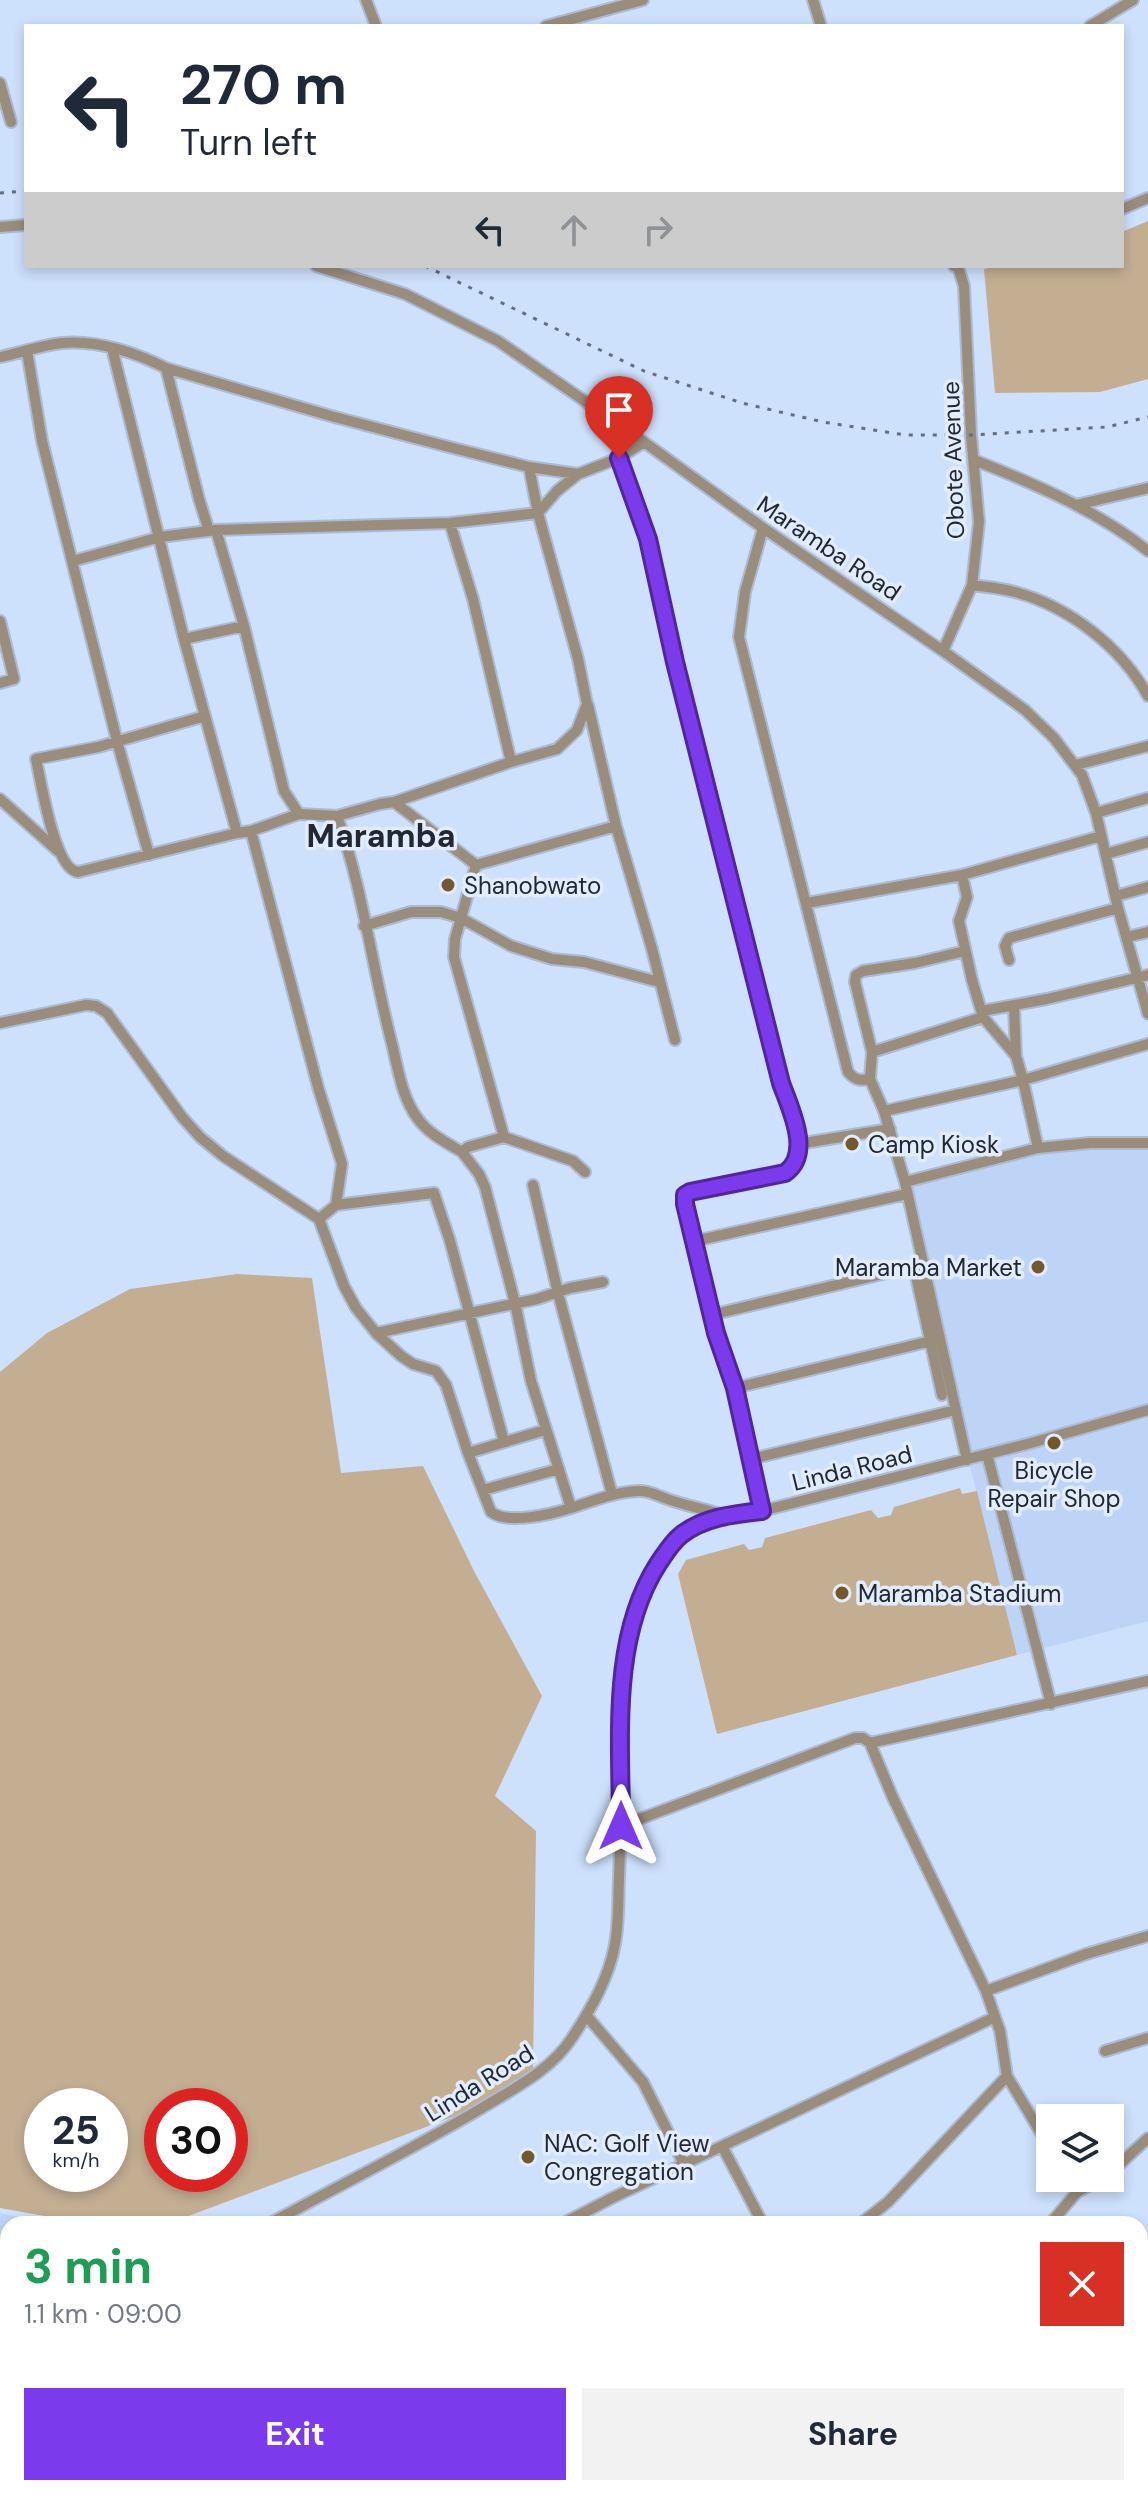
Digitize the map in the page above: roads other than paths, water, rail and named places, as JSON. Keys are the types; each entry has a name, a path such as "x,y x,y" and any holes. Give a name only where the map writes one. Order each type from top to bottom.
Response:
{"street":[{"path":"366,0 375,24"},
{"path":"553,24 643,0"},
{"path":"813,0 820,24"},
{"path":"1093,24 1133,0"},
{"path":"0,83 11,122"},
{"path":"1124,208 1148,198"},
{"path":"0,227 24,225"},
{"name":"Maramba Road","path":"322,268 405,294 498,341 1025,710 1054,738 1082,775 1096,813 1118,908 1143,977 1148,1014"},
{"name":"Obote Avenue","path":"943,651 972,585 979,522 964,286 959,268"},
{"path":"0,357 59,343 90,342 145,357 166,368 331,416 529,467 578,474"},
{"path":"112,348 184,639 237,833"},
{"path":"27,351 42,441 117,741 149,855"},
{"path":"166,368 199,499 213,530 244,626 281,784 289,802 299,814"},
{"path":"73,561 160,537 213,530 450,523 538,513 557,491 578,474 619,458 644,442"},
{"path":"619,458 648,539 705,781 798,1144 796,1160 785,1173 685,1195 711,1315 735,1388 762,1511"},
{"path":"974,460 1076,505 1148,551"},
{"path":"529,467 616,826 675,1040"},
{"path":"1076,505 1148,488"},
{"path":"450,523 473,599 511,762"},
{"path":"763,528 745,592 739,637 848,1072 861,1081 870,1079"},
{"path":"972,585 1014,591 1072,618 1105,641 1123,660 1148,696"},
{"path":"0,621 3,644 14,679 0,683"},
{"path":"184,639 244,626"},
{"path":"205,716 77,752 36,759 58,851 72,872 251,831 299,814 337,816 394,802 557,749 577,730 587,704"},
{"path":"1076,765 1148,746"},
{"path":"1096,813 1148,798"},
{"path":"0,799 58,851"},
{"path":"394,802 476,865"},
{"path":"337,816 351,854 364,926 405,1098 418,1120 435,1136 462,1152 485,1187 515,1303 531,1381 571,1508"},
{"path":"476,865 616,826"},
{"path":"251,831 318,1087 342,1164 336,1205"},
{"path":"807,903 962,875 1101,836"},
{"path":"1106,854 1148,842"},
{"path":"476,865 455,939 454,957 504,1137"},
{"path":"962,875 967,897 959,921 983,1014 1016,1056"},
{"path":"1116,896 1148,887"},
{"path":"1009,960 1005,946 1009,938 1118,908"},
{"path":"364,926 411,912 441,912 461,918 511,946 552,959 584,962 659,982"},
{"path":"1127,937 1148,932"},
{"path":"942,1395 905,1182 884,1111 870,1079 872,1052 856,975 863,971 965,951"},
{"path":"872,1052 983,1014 1143,977"},
{"path":"0,1023 86,1005 96,1006 107,1013 200,1137 223,1156 319,1219 344,1286 356,1308 376,1333 413,1364 436,1371 446,1385 491,1512 502,1517 539,1516 612,1494 640,1490 722,1515"},
{"path":"1014,1006 1016,1056 1038,1148"},
{"path":"884,1111 1023,1080 1148,1044"},
{"path":"798,1144 890,1129"},
{"path":"462,1152 468,1147 504,1137 573,1161 585,1172"},
{"path":"905,1182 1038,1148 1090,1143 1148,1143"},
{"path":"533,1185 558,1293 612,1494"},
{"path":"319,1219 336,1205 434,1193 504,1442"},
{"path":"695,1241 907,1194"},
{"path":"711,1315 919,1266"},
{"path":"919,1266 967,1460"},
{"path":"376,1333 603,1282"},
{"path":"735,1388 931,1341"},
{"path":"751,1459 956,1410"},
{"name":"Linda Road","path":"284,2216 452,2126 528,2080 558,2055 586,2015 604,1979 615,1946 625,1656 632,1619 644,1588 671,1545 687,1532 722,1515 762,1511 967,1460 1148,1410"},
{"path":"468,1453 545,1430"},
{"path":"987,1454 1051,1704"},
{"path":"483,1490 559,1469"},
{"path":"870,1743 1148,1681"},
{"path":"621,1826 838,1743 855,1738 863,1738 870,1743 893,1798 986,1991 1000,2031 1007,2076 1036,2125"},
{"path":"986,1991 1086,1954 1148,1936"},
{"path":"586,2015 643,2082 684,2164"},
{"path":"578,2216 995,2017"},
{"path":"1105,2051 1148,2038"},
{"path":"870,2216 888,2202 1007,2076"},
{"path":"1124,2160 1148,2138"},
{"path":"722,2146 759,2216"},
{"path":"1057,2216 1077,2192"}],"railway":[{"path":"0,193 24,191"},
{"path":"429,268 644,371 742,403 823,422 905,435 971,435 1107,427 1148,417"}],"place":[{"name":"Shanobwato","path":"448,885"},
{"name":"Camp Kiosk","path":"852,1144"},
{"name":"Maramba Market","path":"1038,1267"},
{"name":"Bicycle Repair Shop","path":"1054,1443"},
{"name":"Maramba Stadium","path":"842,1593"},
{"name":"NAC: Golf View Congregation","path":"528,2157"}],"district":[{"name":"Maramba","path":"381,836"}]}
